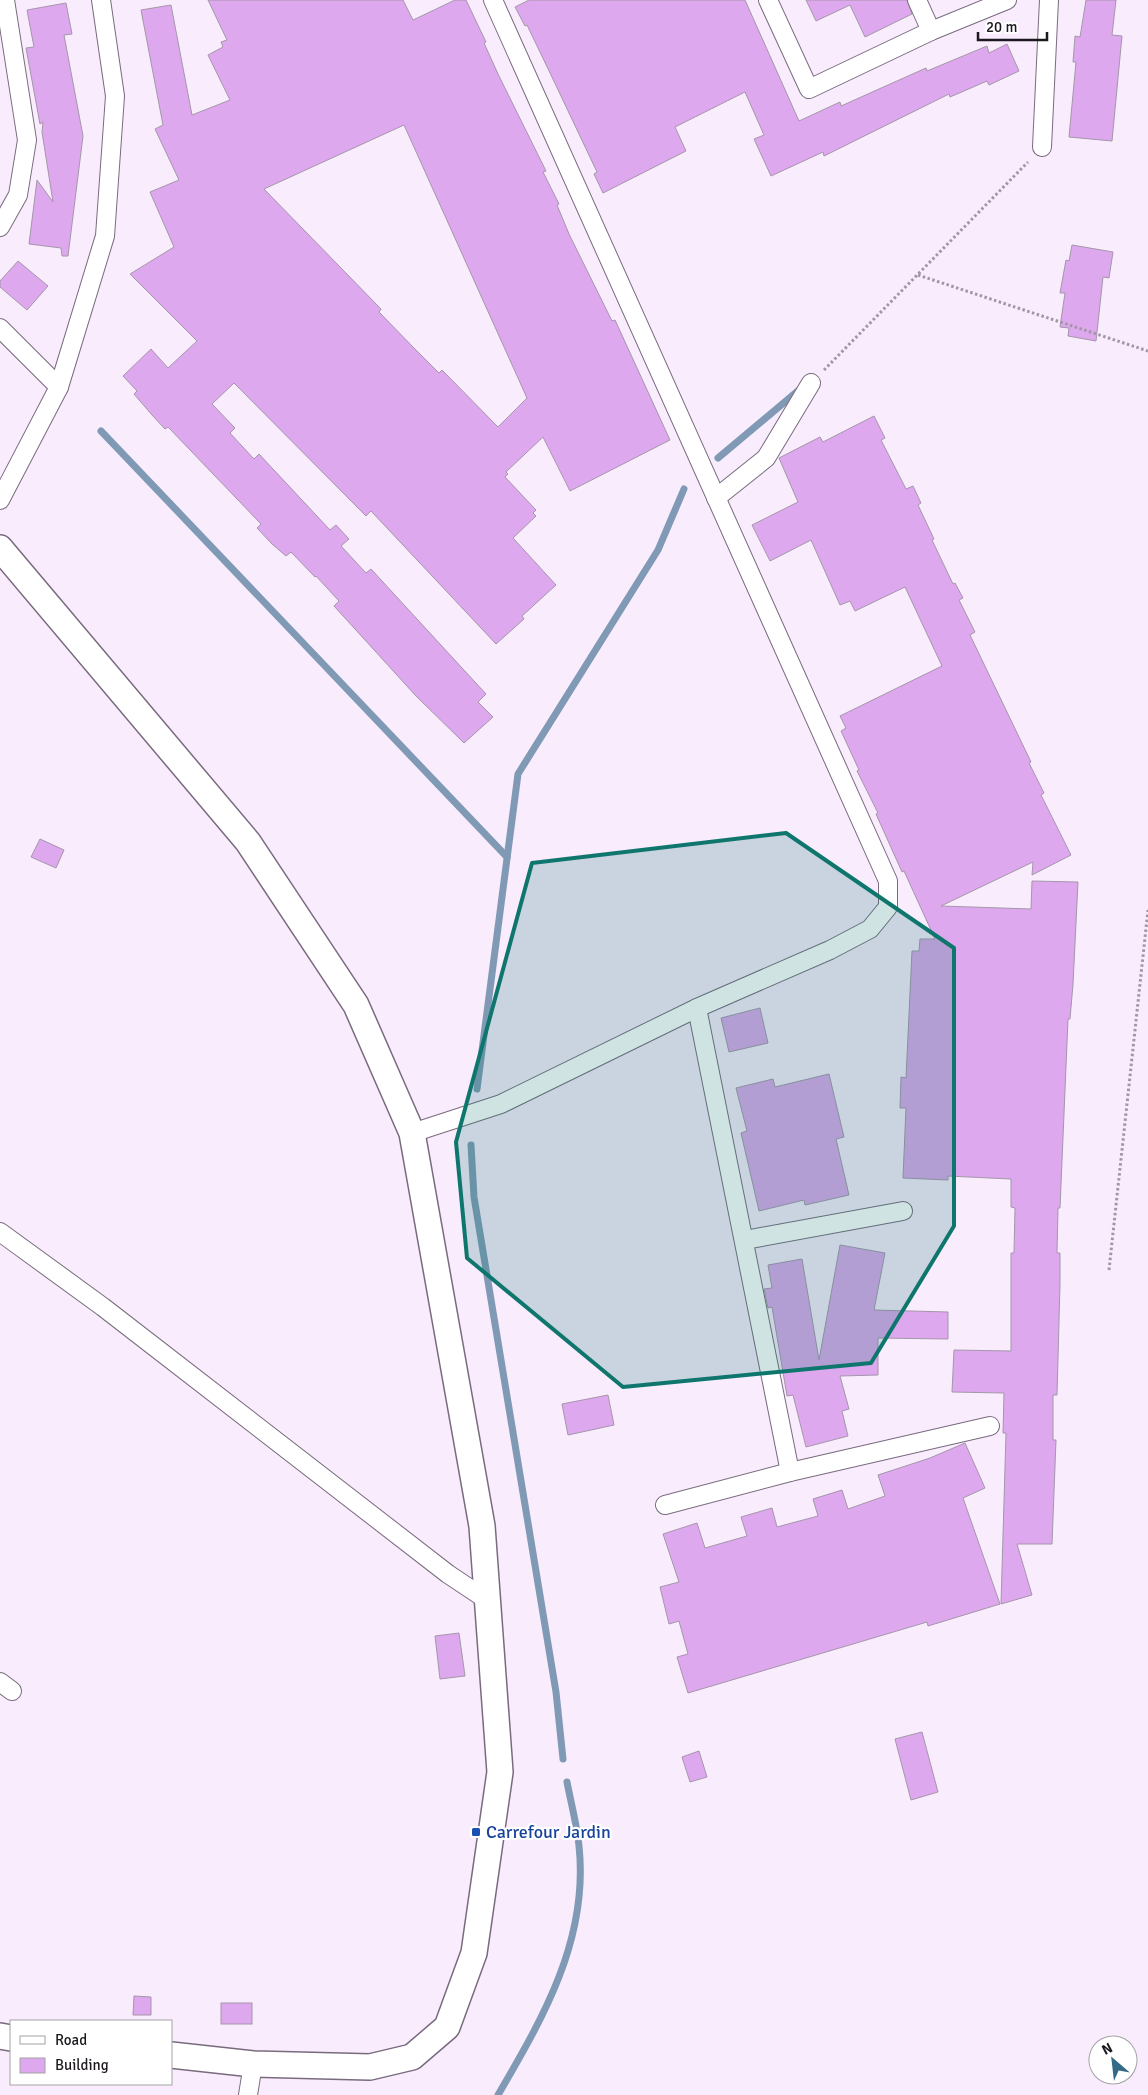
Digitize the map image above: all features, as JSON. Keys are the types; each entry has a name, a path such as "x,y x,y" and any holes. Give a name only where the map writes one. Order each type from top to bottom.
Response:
{"street":[{"path":"0,227 18,195 27,140 5,0"},
{"path":"0,500 58,387 105,236 115,96 101,0"},
{"path":"412,1133 501,1104 697,1008 830,950 870,929 888,907 888,881 493,0"},
{"path":"768,0 809,89 931,31 1008,0"},
{"path":"917,0 931,31"},
{"path":"1042,148 1049,0"},
{"path":"0,328 58,387"},
{"path":"716,498 766,458 811,383"},
{"path":"0,548 248,842 356,1005 412,1133 482,1526 500,1772 474,1953 447,2027 412,2057 370,2067 327,2064 253,2064 172,2055"},
{"path":"697,1008 790,1472"},
{"path":"745,1240 903,1211"},
{"path":"0,1232 103,1307 448,1574 487,1600"},
{"path":"665,1505 790,1472 990,1426"},
{"path":"248,2095 253,2064"}],"path":[{"path":"811,383 1042,148"},
{"path":"918,275 1148,351"},
{"path":"1109,1270 1148,910"}],"highlighted area":[{"path":"786,833 954,948 954,1226 871,1363 623,1387 467,1258 456,1142 532,863"}],"building":[{"path":"208,0 403,0 413,20 455,0 466,0 486,42 484,43 498,74 546,171 543,172 559,204 557,205 569,234 612,321 615,320 670,440 570,491 543,437 506,472 508,474 505,477 536,510 533,513 536,516 513,538 556,585 522,616 524,619 496,644 371,511 366,516 234,383 212,404 235,428 230,433 254,459 259,454 330,530 336,525 349,539 341,546 366,573 371,569 486,694 478,702 493,717 464,743 416,696 334,606 339,601 316,576 291,552 286,556 272,544 257,528 261,524 168,427 165,429 134,394 137,391 123,376 151,349 168,368 197,341 130,274 174,247 150,192 179,180 155,129 163,125 141,10 171,5 192,115 230,100 208,55 223,47 221,42 227,40","holes":["404,125 527,398 498,427 442,370 439,373 414,348 379,312 381,309 264,189"]},
{"path":"529,0 745,0 799,121 840,102 841,106 926,68 927,71 987,46 989,53 1007,44 1019,71 989,85 987,81 950,97 949,94 824,156 823,152 771,176 754,139 764,135 745,92 675,127 686,151 603,193 594,174 597,172 527,25 525,26 515,7"},
{"path":"806,0 907,0 912,14 865,37 850,5 816,21"},
{"path":"1086,0 1116,0 1112,35 1122,36 1112,141 1069,137 1076,62 1073,62 1075,36 1080,37"},
{"path":"66,3 72,34 64,35 83,136 68,256 62,256 61,248 29,244 37,180 53,202 42,132 43,122 40,124 26,48 34,47 27,10"},
{"path":"1072,245 1113,252 1109,278 1103,277 1096,341 1068,336 1069,328 1060,327 1065,293 1060,293 1066,260 1069,261"},
{"path":"18,261 48,286 27,310 0,287 0,281"},
{"path":"874,416 885,438 881,440 906,489 913,486 921,503 918,505 934,539 932,540 953,584 955,583 963,598 959,600 975,632 970,635 1031,762 1029,763 1044,793 1041,795 1071,855 1032,875 1033,862 941,906 1031,909 1032,881 1078,882 1073,984 1070,1019 1068,1019 1060,1208 1058,1208 1057,1253 1060,1253 1060,1284 1057,1395 1053,1395 1053,1440 1056,1440 1052,1544 1017,1544 1032,1595 1001,1604 1006,1433 1003,1433 1004,1393 952,1392 954,1350 1011,1351 1011,1253 1014,1253 1015,1208 1011,1207 1011,1179 948,1176 948,1180 903,1178 906,1108 900,1108 901,1077 906,1078 912,951 919,951 920,939 935,939 904,871 902,872 876,814 878,813 857,771 859,770 841,731 846,728 840,716 942,666 905,587 855,611 850,601 840,605 811,540 770,561 752,525 798,502 779,458 820,437 823,442"},
{"path":"40,839 64,850 56,868 31,857"},
{"path":"760,1008 768,1043 729,1052 721,1018"},
{"path":"829,1074 844,1137 836,1139 849,1195 805,1205 804,1200 759,1211 741,1133 747,1131 736,1088 773,1079 775,1087"},
{"path":"840,1245 885,1253 874,1310 948,1312 948,1339 878,1338 878,1375 840,1376 849,1409 842,1411 848,1436 806,1447 793,1395 787,1396 772,1307 768,1308 764,1289 772,1288 768,1265 802,1259 819,1360"},
{"path":"608,1395 614,1425 568,1435 562,1404"},
{"path":"965,1443 985,1488 963,1498 1000,1604 928,1626 927,1622 688,1693 677,1657 688,1654 679,1621 669,1624 660,1587 679,1582 663,1534 697,1523 705,1548 747,1536 741,1517 772,1508 777,1527 818,1516 813,1499 842,1490 848,1509 885,1496 878,1475 930,1458"},
{"path":"459,1633 465,1676 440,1679 435,1636"},
{"path":"922,1732 938,1792 911,1800 895,1739"},
{"path":"699,1751 707,1777 690,1782 682,1757"},
{"path":"134,1996 151,1997 151,2015 133,2015"},
{"path":"221,2003 252,2003 252,2024 221,2024"}],"waterway":[{"path":"718,458 799,390"},
{"path":"101,431 507,857"},
{"path":"477,1089 518,774 658,550 684,489"},
{"path":"471,1145 474,1197 556,1692 563,1759"},
{"path":"498,2095 546,2007 570,1945 577,1913 580,1880 579,1846 567,1782"}],"place":[{"name":"Carrefour Jardin","path":"476,1832"}]}
